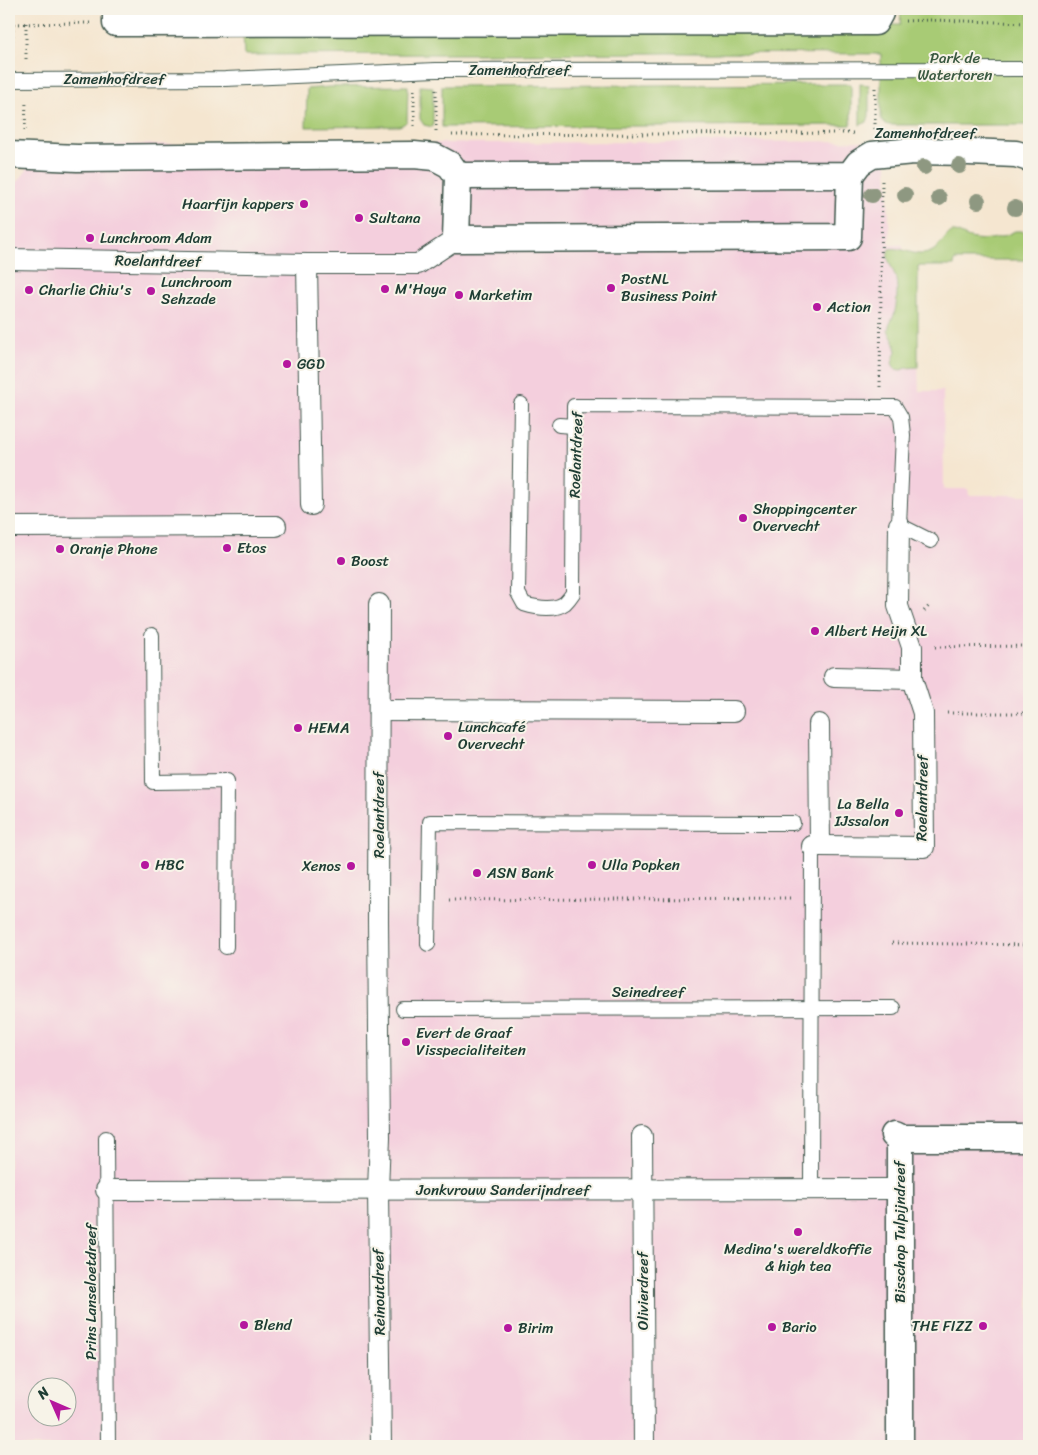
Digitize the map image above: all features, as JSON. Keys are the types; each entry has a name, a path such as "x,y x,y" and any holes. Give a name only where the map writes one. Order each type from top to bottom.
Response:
{"street":[{"path":"116,16 878,15"},
{"name":"Zamenhofdreef","path":"850,175 859,163 872,154 914,151 969,152 1016,154 1029,158"},
{"path":"9,155 77,158 414,155 435,157 450,165 458,176 456,239 848,237 850,175 458,176"},
{"name":"Roelantdreef","path":"9,259 418,264 456,239"},
{"path":"307,264 311,504"},
{"name":"Roelantdreef","path":"816,846 924,847 923,713 912,678 912,647 898,606 900,524"},
{"path":"9,527 276,526"},
{"name":"Roelantdreef","path":"379,604 378,921 380,1137"},
{"path":"834,677 912,678"},
{"path":"379,710 734,711"},
{"path":"816,846 819,724"},
{"name":"Olivierdreef","path":"642,1136 644,1446"},
{"name":"Bisschop Tulpijndreef","path":"900,1446 900,1189 897,1136 1029,1138"},
{"name":"Reinoutdreef","path":"380,1137 378,1190 381,1446"},
{"name":"Jonkvrouw Sanderijndreef","path":"106,1190 900,1189"}],"lane":[{"name":"Zamenhofdreef","path":"9,80 225,78 436,70 1029,69"},
{"name":"Roelantdreef","path":"522,404 518,593 524,604 538,608 552,608 564,604 573,593 574,406 895,408 901,417 903,435 900,524"},
{"path":"559,425 574,426"},
{"path":"900,524 932,542"},
{"path":"152,635 153,782 227,781 226,947"},
{"path":"428,944 430,822 793,823"},
{"path":"811,1190 811,898 816,846"},
{"name":"Seinedreef","path":"403,1009 893,1008"},
{"name":"Prins Lanseloetdreef","path":"106,1138 108,1446"}],"path":[{"path":"878,15 929,20 1029,23"},
{"path":"9,24 116,16"},
{"name":"Zamenhofdreef","path":"446,135 865,132"},
{"path":"880,407 882,181 892,153"},
{"path":"912,647 1029,646"},
{"path":"923,713 1029,713"},
{"path":"429,900 811,898"},
{"path":"892,943 1029,945"}],"shaded area":[{"path":"886,141 890,245 903,245 907,367 918,367 919,391 943,391 944,489 968,489 969,495 1029,495 1029,1446 9,1446 9,193 27,170 28,145"}],"green space":[{"name":"Park de Watertoren","path":"901,9 1029,9 1029,125 885,124 881,119 881,54 244,55 243,31 900,25"},
{"path":"851,84 851,125 442,127 442,86"},
{"path":"860,84 869,85 869,116 867,122 860,125"},
{"path":"408,86 407,121 404,124 399,126 306,127 307,89"},
{"path":"420,86 433,87 433,127 424,125 420,119"},
{"path":"1015,231 1022,231 1029,236 1029,260 955,260 954,266 918,266 918,367 901,370 895,369 892,363 896,351 895,344 888,330 895,311 897,288 895,275 888,256 889,249 893,248 922,254 933,251 952,232 981,240 1004,236"}],"place":[{"name":"Haarfijn kappers","path":"304,204"},
{"name":"Sultana","path":"359,218"},
{"name":"Lunchroom Adam","path":"90,238"},
{"name":"PostNL Business Point","path":"611,288"},
{"name":"M'Haya","path":"385,289"},
{"name":"Charlie Chiu's","path":"29,290"},
{"name":"Lunchroom Sehzade","path":"151,291"},
{"name":"Marketim","path":"459,295"},
{"name":"Action","path":"817,307"},
{"name":"GGD","path":"287,364"},
{"name":"Shoppingcenter Overvecht","path":"743,518"},
{"name":"Etos","path":"227,548"},
{"name":"Oranje Phone","path":"60,549"},
{"name":"Boost","path":"341,561"},
{"name":"Albert Heijn XL","path":"815,631"},
{"name":"HEMA","path":"298,728"},
{"name":"Lunchcafé Overvecht","path":"448,736"},
{"name":"La Bella IJssalon","path":"899,813"},
{"name":"HBC","path":"145,865"},
{"name":"Ulla Popken","path":"592,865"},
{"name":"Xenos","path":"351,866"},
{"name":"ASN Bank","path":"477,873"},
{"name":"Evert de Graaf Visspecialiteiten","path":"406,1042"},
{"name":"Medina's wereldkoffie & high tea","path":"798,1232"},
{"name":"Blend","path":"244,1325"},
{"name":"THE FIZZ","path":"983,1326"},
{"name":"Bario","path":"772,1327"},
{"name":"Birim","path":"508,1328"}]}
